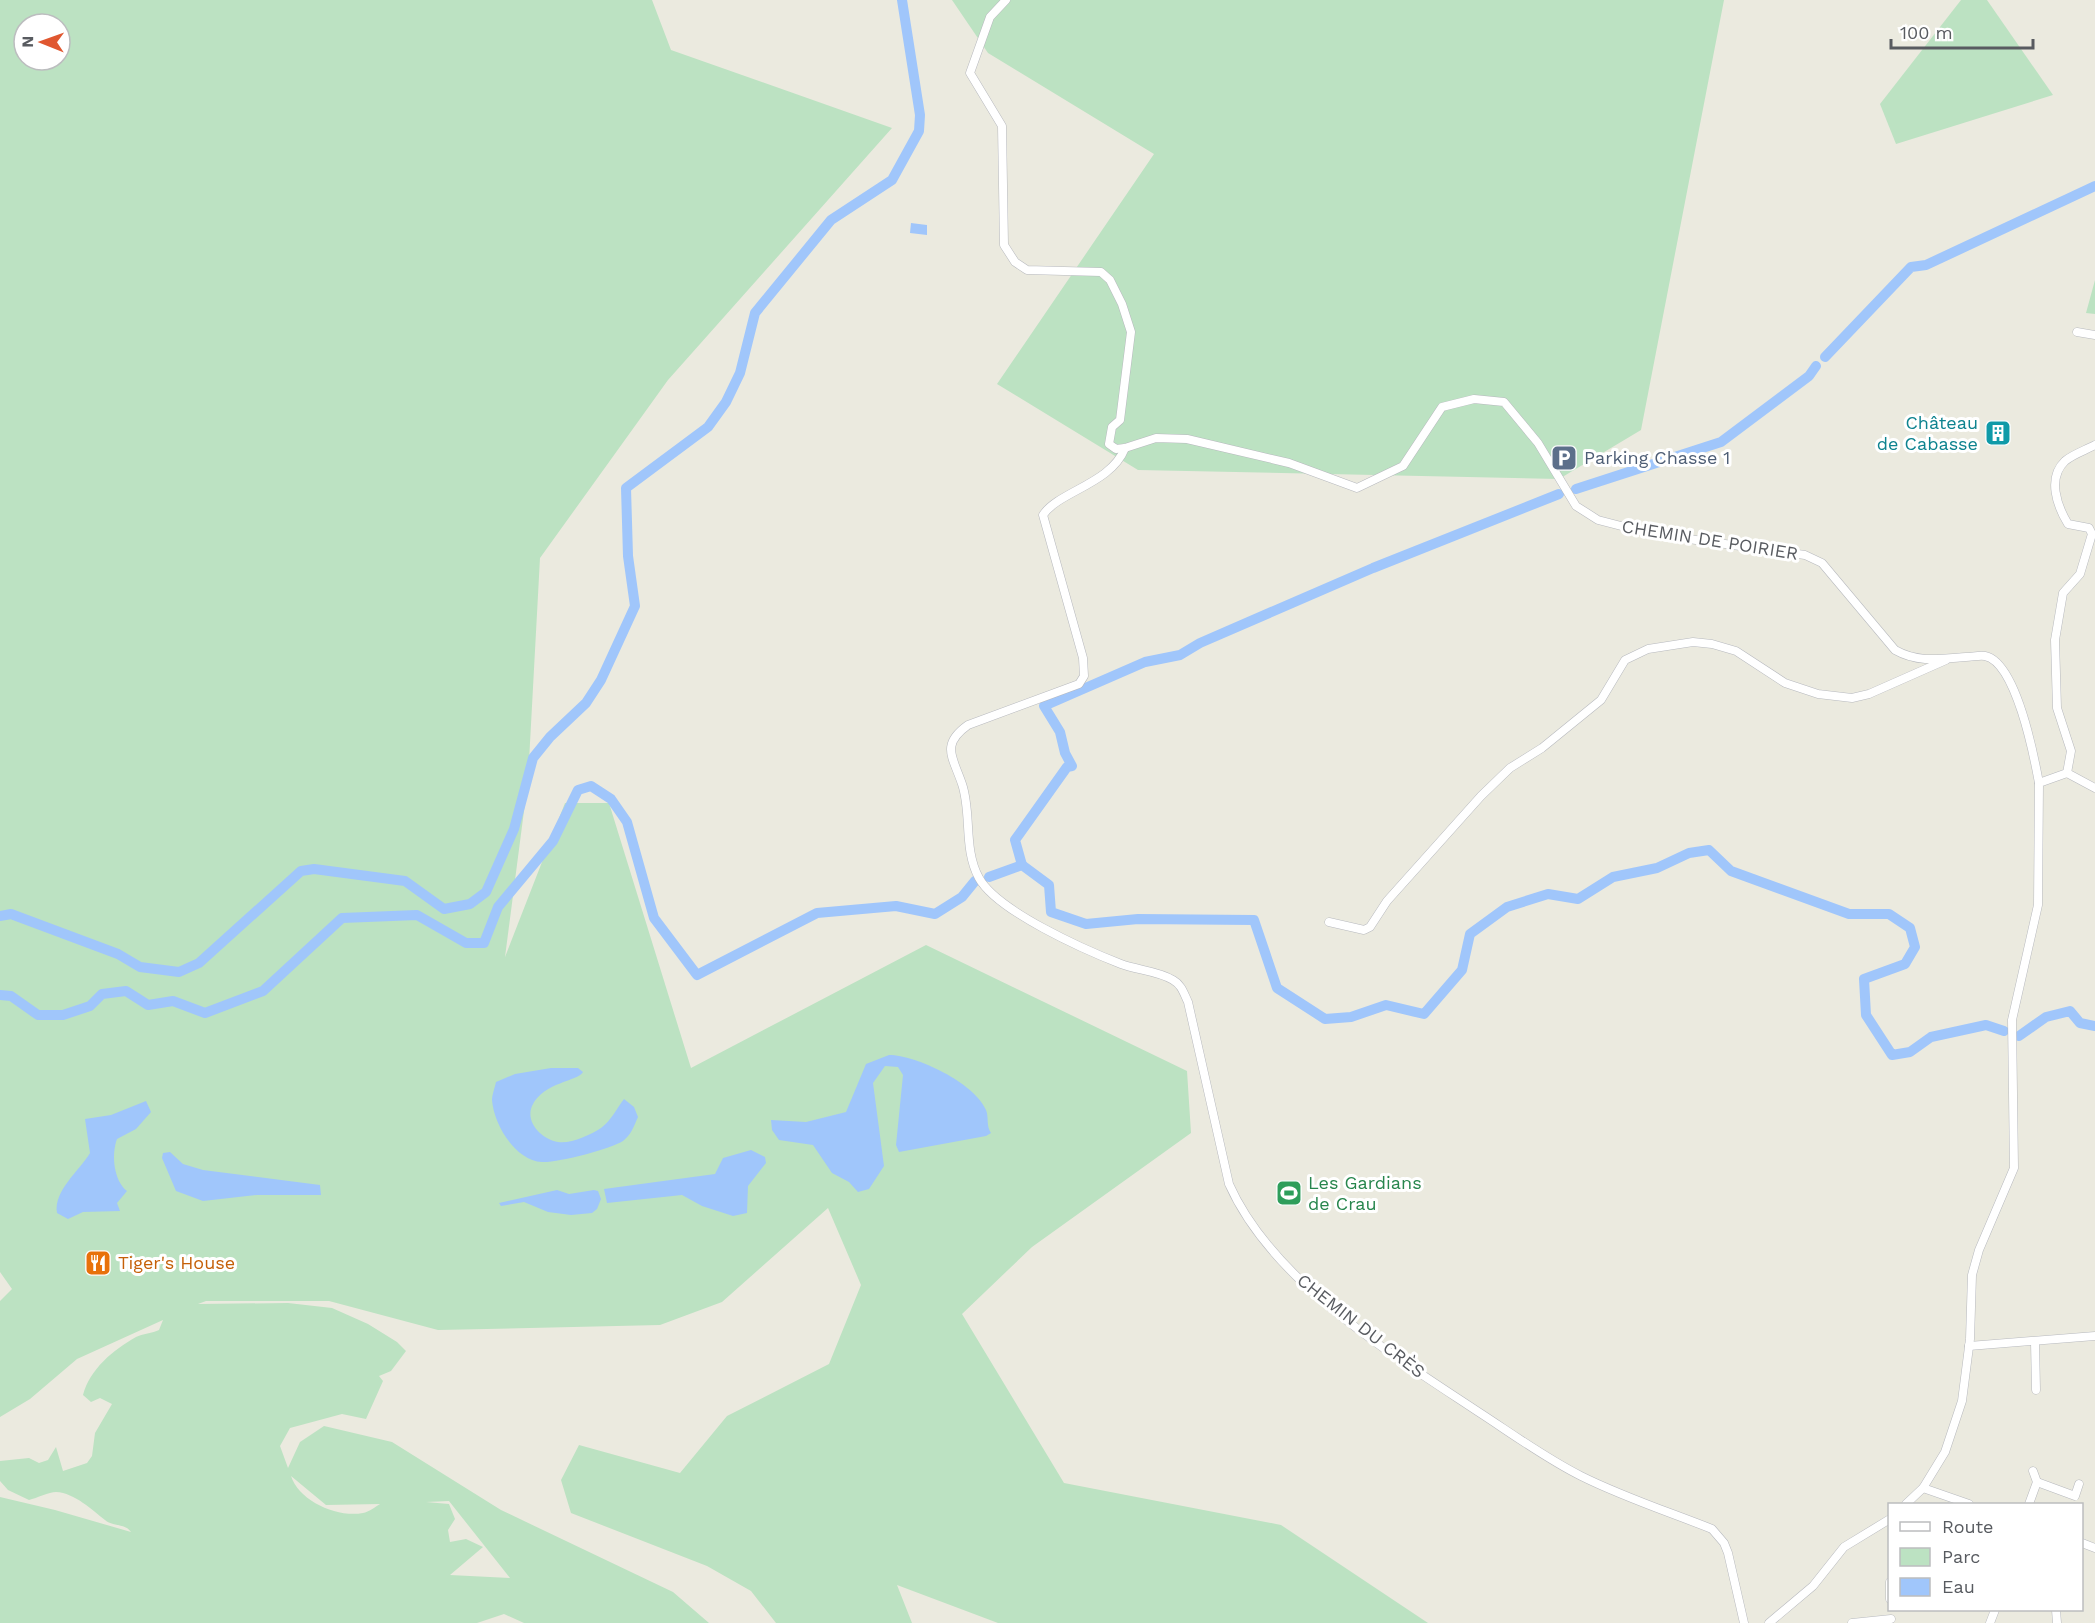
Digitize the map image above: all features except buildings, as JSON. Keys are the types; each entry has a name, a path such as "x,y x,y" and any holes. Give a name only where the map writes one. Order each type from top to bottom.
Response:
{"street":[{"path":"1006,0 990,17 970,73 1002,126 1004,245 1015,262 1027,270 1086,270 1101,272 1110,280 1131,332 1120,420 1112,427 1108,435 1109,444 1116,449 1125,448"},
{"path":"2077,332 2095,335"},
{"name":"CHEMIN DE POIRIER","path":"1125,448 1156,438 1186,439 1289,463 1357,488 1403,466 1442,407 1474,399 1504,402 1538,443 1576,506 1598,520 1652,534 1805,555 1822,563 1895,650 1908,657 1924,660 1985,656 1998,663 2013,690 2030,733 2039,783 2038,905 2012,1020 2014,1168 1979,1250 1972,1275 1969,1346 1962,1401 1945,1452 1923,1488 1907,1503"},
{"path":"2067,773 2071,751 2057,708 2055,640 2063,593 2080,574 2092,534 2089,528 2068,524 2060,512 2055,495 2056,478 2060,467 2066,460 2095,445"},
{"name":"CHEMIN DU CRÈS","path":"1125,448 1122,456 1096,480 1043,514 1083,658 1084,676 1079,684 968,725 955,734 951,755 963,786 972,859 979,878 993,895 1017,915 1121,964 1173,979 1182,987 1188,1002 1229,1184 1240,1210 1257,1233 1305,1285 1386,1349 1469,1406 1581,1476 1712,1529 1724,1543 1728,1553 1744,1623"},
{"path":"1329,922 1364,930 1370,927 1388,901 1481,796 1510,768 1542,748 1601,700 1625,660 1648,649 1693,642 1712,644 1736,651 1785,683 1818,694 1852,698 1869,694 1950,658"},
{"path":"2039,783 2067,773 2095,788"},
{"path":"1969,1346 2095,1336"},
{"path":"2035,1342 2036,1390"},
{"path":"2029,1503 2037,1482 2032,1471"},
{"path":"2037,1482 2074,1496 2079,1484"},
{"path":"1923,1488 1966,1503"},
{"path":"1769,1623 1813,1586 1844,1547 1888,1520"},
{"path":"1852,1623 1891,1621"}],"green space":[{"path":"0,0 652,0 671,50 892,128 668,380 540,558 528,780 505,957 565,803 609,803 691,1068 926,945 1187,1071 1191,1133 1032,1247 962,1314 1064,1483 1281,1525 1428,1623 998,1623 897,1585 912,1623 776,1623 751,1591 707,1566 571,1513 561,1480 579,1445 680,1473 727,1416 829,1364 861,1285 828,1208 722,1302 660,1325 438,1330 329,1301 206,1301 198,1304 288,1303 332,1308 368,1324 397,1342 406,1351 391,1371 379,1376 383,1381 366,1419 342,1414 290,1428 280,1446 288,1468 300,1442 324,1426 392,1442 501,1510 673,1592 709,1623 524,1623 504,1614 477,1623 0,1623 0,1497 131,1532 126,1527 108,1522 70,1495 53,1492 29,1500 8,1490 0,1481 0,1461 29,1458 39,1463 48,1460 56,1447 63,1471 87,1463 92,1456 95,1433 112,1404 100,1398 91,1402 83,1395 86,1386 97,1369 119,1348 136,1337 159,1330 163,1320 77,1359 30,1399 0,1417 0,1301 12,1289 0,1272","holes":["291,1476 326,1505 380,1504 363,1513 342,1513 331,1510 310,1500 295,1485","449,1501 510,1578 450,1575 483,1547 466,1539 450,1542 448,1530 455,1519 449,1504 426,1502"]},
{"path":"952,0 1724,0 1641,430 1559,479 1138,470 997,384 1154,154 988,53"},
{"path":"1961,0 1987,0 2053,95 1896,144 1880,104"},
{"path":"2095,280 2095,314 2086,313"}],"water":[{"path":"911,223 927,225 927,235 910,233"},
{"path":"889,1055 929,1065 970,1090 986,1110 991,1133 986,1136 899,1152 896,1145 903,1075 898,1067 885,1066 873,1083 884,1166 869,1189 858,1192 849,1182 832,1173 813,1145 779,1140 772,1130 771,1120 806,1122 846,1112 866,1064"},
{"path":"551,1068 578,1068 583,1072 575,1078 552,1087 537,1098 530,1112 533,1124 541,1134 558,1142 586,1136 605,1125 624,1099 634,1107 638,1117 626,1139 596,1151 549,1162 532,1160 515,1148 502,1130 494,1110 492,1098 496,1082 515,1074"},
{"path":"146,1101 151,1112 136,1129 117,1139 115,1145 115,1167 119,1181 127,1191 117,1203 120,1211 83,1212 68,1219 57,1213 59,1197 63,1189 90,1153 85,1119 111,1115"},
{"path":"751,1150 765,1157 766,1163 748,1186 747,1213 733,1216 702,1206 682,1195 607,1203 604,1189 715,1174 723,1158"},
{"path":"170,1152 183,1164 203,1170 320,1185 321,1195 257,1195 203,1201 176,1191 162,1158 163,1153"},
{"path":"557,1190 569,1194 594,1190 598,1191 601,1199 597,1209 592,1213 571,1215 548,1212 524,1202 501,1206 499,1203"}],"waterway":[{"path":"0,916 11,914 118,954 140,967 179,972 199,963 301,871 314,869 405,881 444,909 470,904 486,892 514,829 533,758 550,737 586,703 601,680 635,606 628,556 626,488 708,427 726,402 740,373 755,313 831,220 892,180 919,131 920,115 902,0"},
{"path":"1825,357 1911,267 1926,265 2095,186"},
{"path":"1576,489 1721,442 1809,376 1816,366"},
{"path":"1022,865 1015,840 1067,767 1072,766 1065,753 1060,732 1044,706 1145,662 1180,655 1200,643 1373,568 1559,494"},
{"path":"0,995 11,996 38,1015 63,1015 90,1006 102,994 126,991 148,1005 173,1001 205,1013 263,991 342,918 417,915 466,943 484,943 498,907 553,841 578,790 591,786 611,799 627,822 654,918 697,975 817,913 896,906 935,914 962,897 975,881"},
{"path":"989,877 1022,865 1049,885 1051,912 1086,924 1138,919 1254,920 1277,988 1325,1019 1351,1017 1386,1005 1424,1014 1462,970 1470,934 1507,907 1548,894 1578,899 1613,877 1657,868 1689,853 1709,850 1731,871 1849,914 1889,914 1910,928 1915,947 1905,964 1864,979 1866,1015 1892,1055 1910,1052 1931,1037 1986,1025 2004,1031"},
{"path":"2019,1036 2046,1017 2070,1011 2080,1023 2095,1026"}],"place":[{"name":"Château de Cabasse","path":"1998,433"},
{"name":"Parking Chasse 1","path":"1564,458"},
{"name":"Les Gardians de Crau","path":"1289,1193"},
{"name":"Tiger's House","path":"98,1263"}]}
